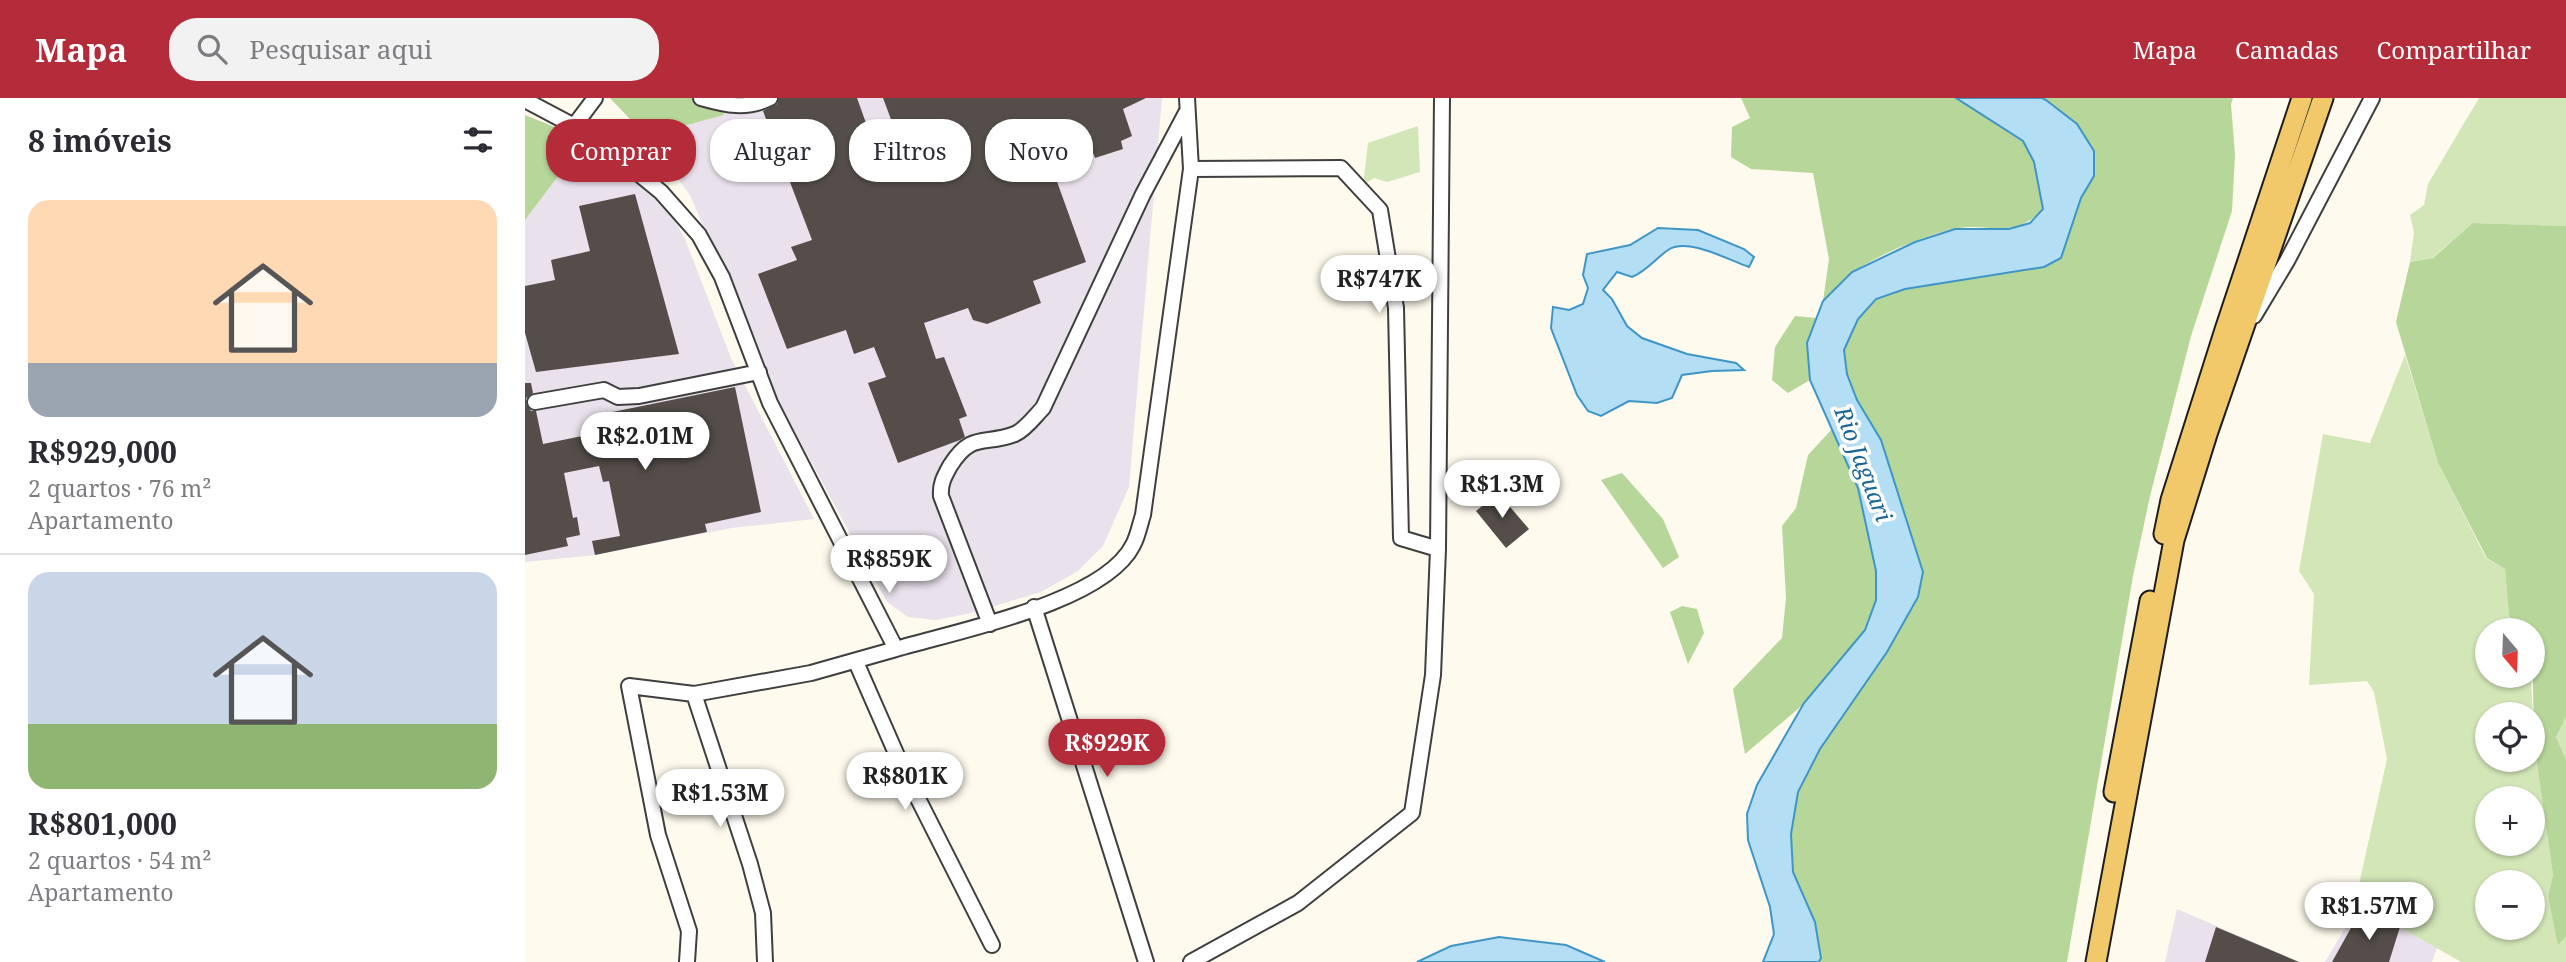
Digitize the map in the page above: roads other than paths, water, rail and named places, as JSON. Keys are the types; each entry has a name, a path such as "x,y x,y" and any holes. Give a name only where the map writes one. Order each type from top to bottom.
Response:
{"main road":[{"path":"2084,962 2137,660 2171,500 2302,98"},
{"path":"2096,962 2174,540 2323,98"}],"street":[{"path":"579,119 595,98"},
{"path":"701,98 729,106 746,107 770,98"},
{"path":"1191,962 1298,903 1412,813 1433,675 1438,549 1442,98"},
{"path":"2242,335 2287,261 2372,98"},
{"path":"525,100 562,119"},
{"path":"687,962 689,931 658,835 629,686 694,694 811,673 990,624 1080,590 1111,572 1133,547 1143,514 1191,169 1187,104"},
{"path":"990,624 941,496 943,477 960,451 974,442 1016,433 1043,408 1187,104"},
{"path":"1191,169 1341,168 1380,210 1396,308 1401,538 1438,549"},
{"path":"649,182 699,235 722,277 771,403 897,649"},
{"path":"535,402 604,390 618,397 639,396 758,372"},
{"path":"1034,607 1146,962"},
{"path":"856,662 902,767 992,944"},
{"path":"694,694 750,864 763,913 765,962"}],"water":[{"name":"Rio Jaguari","path":"1956,98 2046,100 2077,124 2094,151 2094,176 2081,198 2061,258 2044,267 1905,289 1876,299 1858,319 1844,350 1847,374 1857,400 1881,440 1923,572 1918,597 1887,652 1820,749 1798,792 1791,834 1793,872 1815,922 1821,958 1819,962 1763,962 1774,934 1770,907 1748,840 1747,814 1757,785 1804,703 1865,630 1876,600 1876,571 1858,488 1810,380 1807,343 1823,301 1852,272 1915,242 1955,229 2009,229 2030,223 2043,209 2034,162 2023,141"},
{"path":"1658,228 1698,230 1744,249 1754,257 1749,267 1697,248 1676,247 1632,277 1617,272 1603,290 1612,299 1627,326 1642,338 1687,354 1736,363 1744,370 1682,375 1672,398 1657,403 1629,401 1601,416 1588,411 1577,395 1551,328 1553,307 1569,310 1583,304 1588,288 1583,275 1587,254 1630,245"},
{"path":"1499,937 1566,945 1605,962 1417,962 1451,946"}]}
